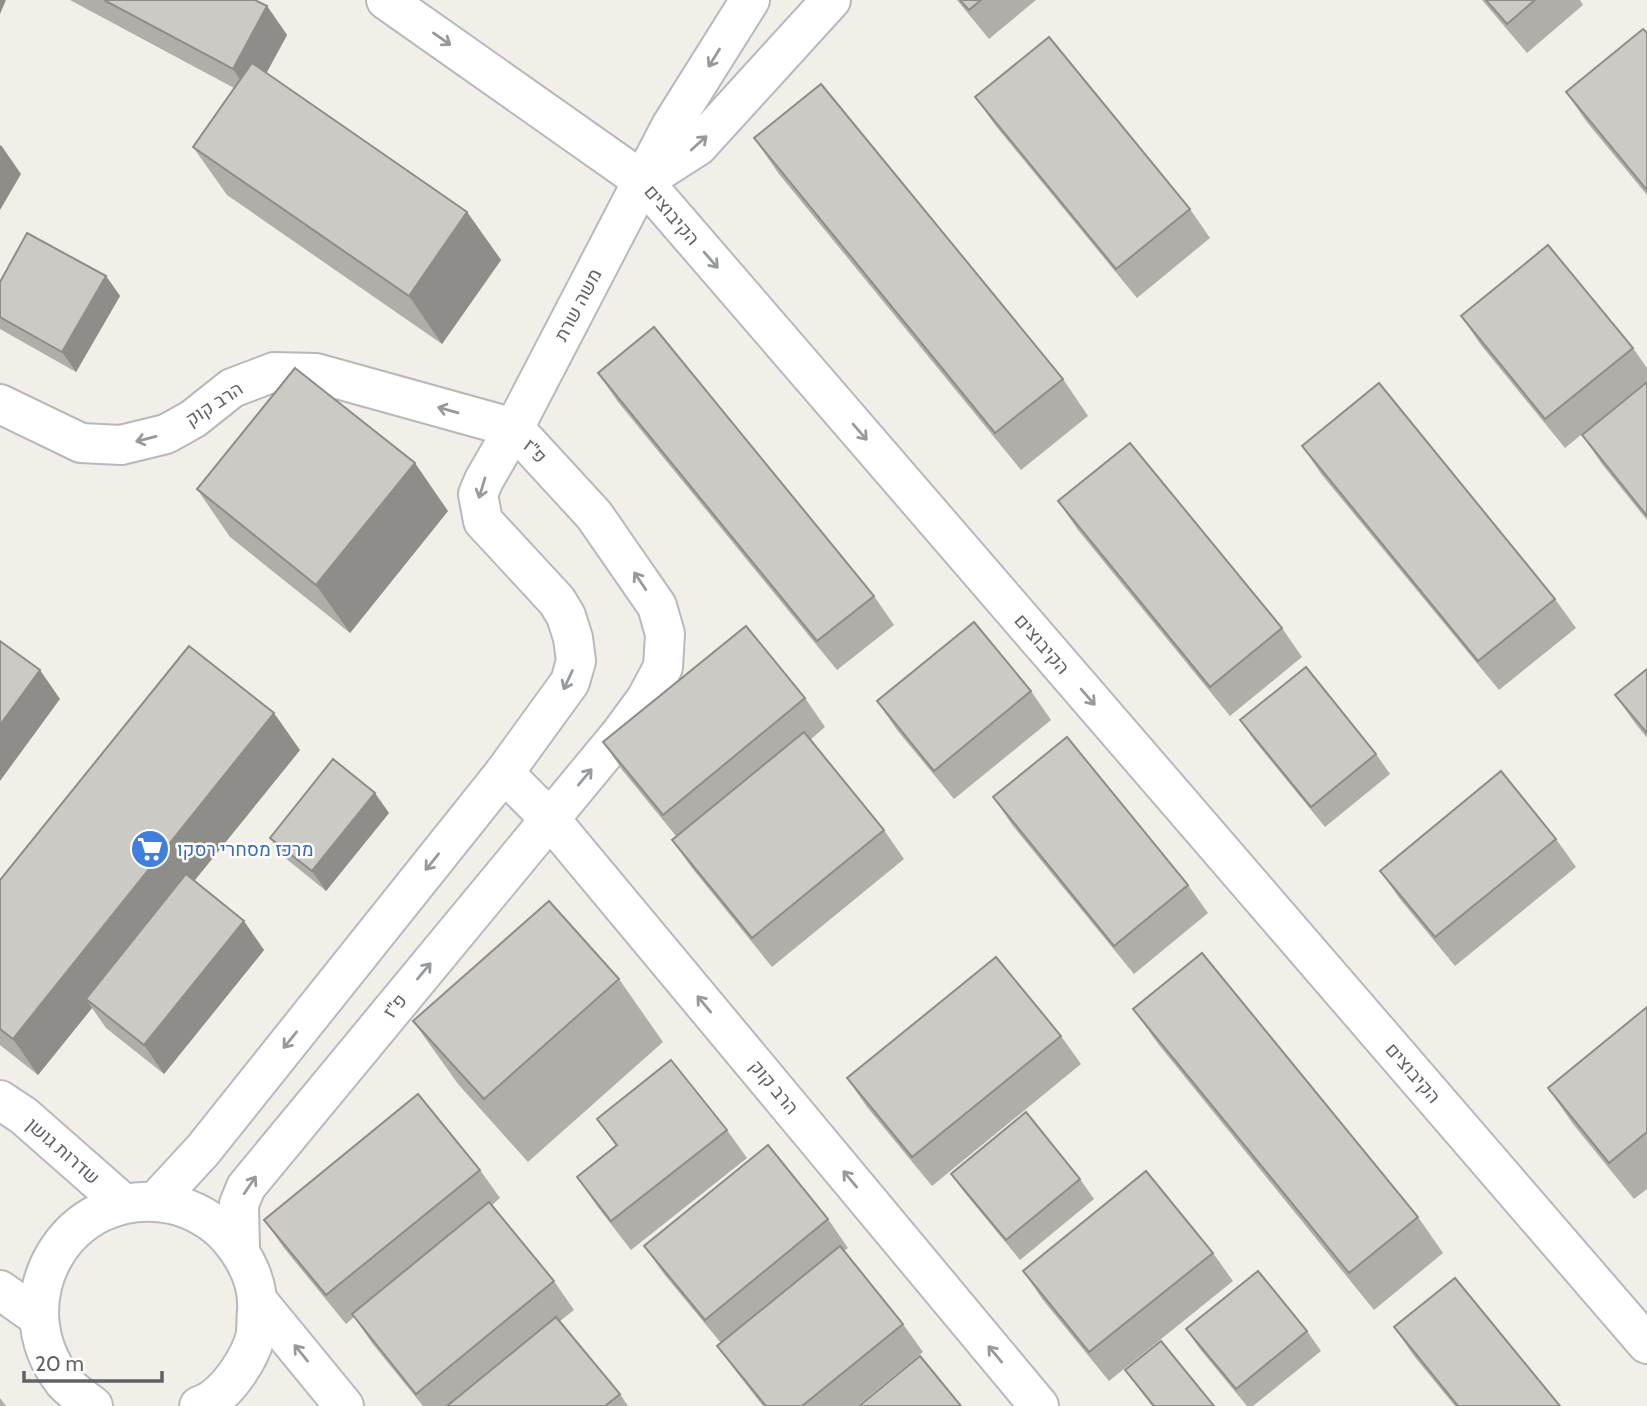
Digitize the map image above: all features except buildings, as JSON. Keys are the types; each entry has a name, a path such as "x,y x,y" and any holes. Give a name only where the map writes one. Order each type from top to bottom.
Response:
{"street":[{"name":"הקיבוצים","path":"386,0 643,181 1647,1345"},
{"name":"משה שרת","path":"514,428 671,127 750,0"},
{"name":"משה שרת","path":"643,181 698,146 831,0"},
{"name":"הרב קוק","path":"0,404 81,443 121,445 166,434 193,419 232,388 274,372 316,373 514,428"},
{"name":"פ\"ז","path":"140,1203 203,1150 504,773 570,682 576,661 566,616 556,601 484,521 480,510 478,494 514,428 594,515 657,606 665,634 663,667 646,699 621,733 246,1187 239,1205 240,1250"},
{"name":"הרב קוק","path":"504,773 550,819 1039,1406"},
{"name":"שדרות גושן","path":"0,1100 140,1203"},
{"path":"93,1406 65,1384 46,1352 38,1317 41,1286 52,1258 71,1234 95,1215 140,1203 180,1206 202,1215 222,1230 240,1250 251,1274 257,1300 255,1338 240,1371 214,1399 199,1406"},
{"path":"0,1290 38,1317"},
{"path":"257,1300 344,1406"}],"place":[{"name":"מרכז מסחרי רסקו","path":"150,849"}]}
